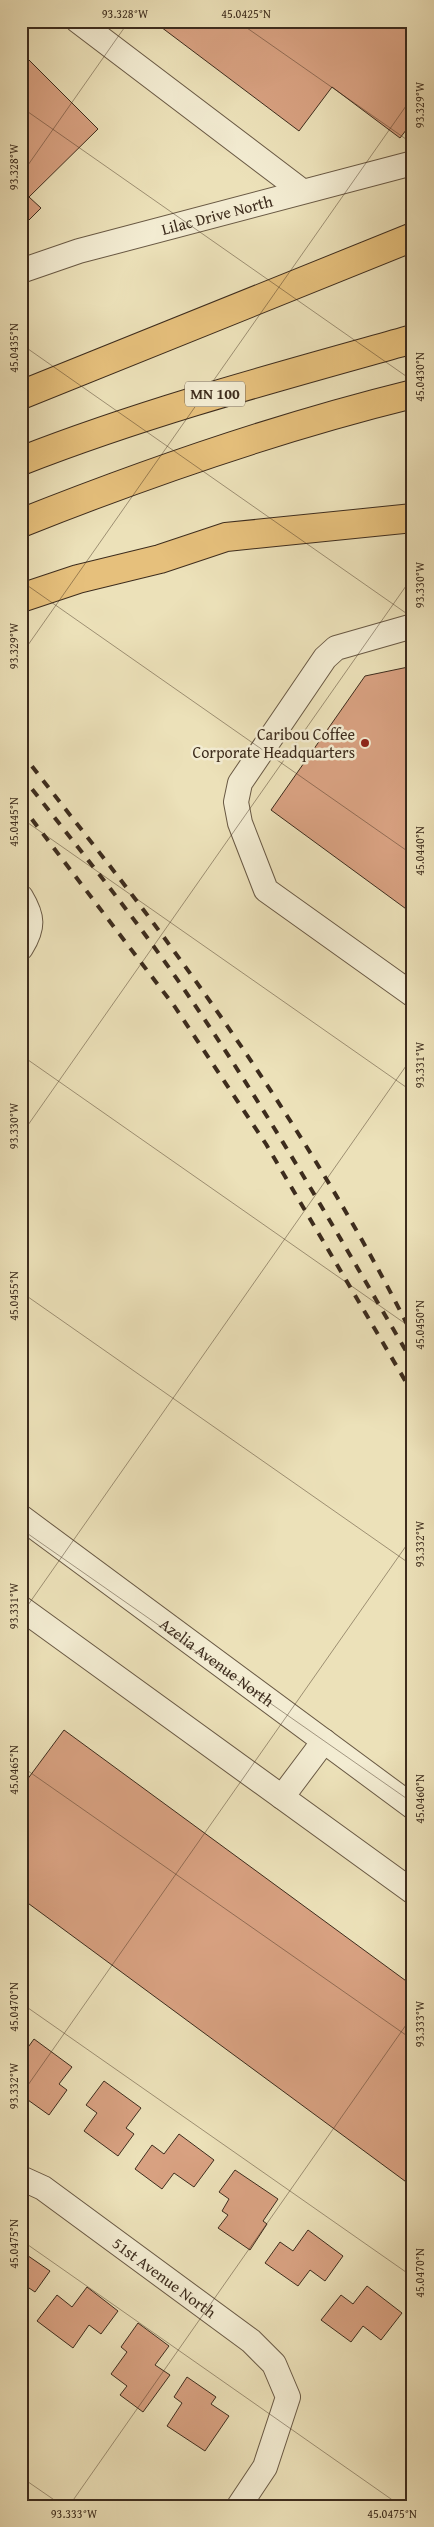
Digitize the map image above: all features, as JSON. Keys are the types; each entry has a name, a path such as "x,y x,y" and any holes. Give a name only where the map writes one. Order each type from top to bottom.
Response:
{"highway":[{"path":"21,395 413,237"},
{"name":"MN 100","path":"21,461 63,445 214,395 413,339"},
{"path":"21,523 204,454 350,410 413,394"},
{"path":"21,598 78,579 160,559 226,537 413,518"}],"street":[{"path":"78,21 302,191"},
{"name":"Lilac Drive North","path":"23,267 302,191 413,163"},
{"path":"413,626 336,648 325,658 240,783 236,802 240,823 266,890 413,995"},
{"path":"21,897 31,914 30,927 21,948"},
{"name":"Azelia Avenue North","path":"21,1517 413,1807"},
{"path":"21,1608 413,1892"},
{"path":"282,1797 324,1741"},
{"name":"51st Avenue North","path":"21,2178 43,2188 251,2341 274,2364 288,2397 265,2467 239,2506"}],"building":[{"path":"153,21 413,21 413,121 400,138 332,87 299,131"},
{"path":"21,52 98,129 29,197 41,208 22,227"},
{"name":"Caribou Coffee Corporate Headquarters","path":"413,666 413,914 271,810 365,676"},
{"path":"64,1730 413,1986 413,2187 21,1898 21,1788"},
{"path":"34,2039 72,2067 59,2084 67,2090 49,2115 21,2095 21,2081 27,2073 21,2068 21,2057"},
{"path":"104,2081 141,2108 126,2128 134,2134 118,2156 84,2131 97,2113 86,2105"},
{"path":"179,2134 214,2160 194,2187 174,2173 162,2189 135,2169 152,2145 164,2154"},
{"path":"235,2170 278,2199 263,2221 267,2224 250,2250 218,2228 228,2215 222,2211 229,2199 219,2192"},
{"path":"308,2230 343,2256 325,2281 310,2270 298,2286 265,2263 280,2242 293,2251"},
{"path":"21,2251 50,2271 35,2292 26,2286 21,2292"},
{"path":"367,2286 402,2313 381,2340 363,2326 351,2342 321,2320 341,2295 353,2304"},
{"path":"87,2287 118,2311 101,2334 89,2325 73,2348 37,2321 57,2295 72,2307"},
{"path":"138,2323 169,2346 155,2365 170,2375 143,2412 120,2395 127,2386 111,2374 127,2352 121,2347"},
{"path":"187,2377 216,2397 211,2404 229,2416 205,2451 167,2426 182,2403 174,2397"}],"railway":[{"path":"21,752 153,922 269,1088 359,1235 413,1336"},
{"path":"21,775 108,885 190,998 249,1088 305,1179 413,1363"},
{"path":"21,805 175,1007 266,1144 413,1394"}],"place":[{"name":"Caribou Coffee Corporate Headquarters","path":"365,743"}]}
